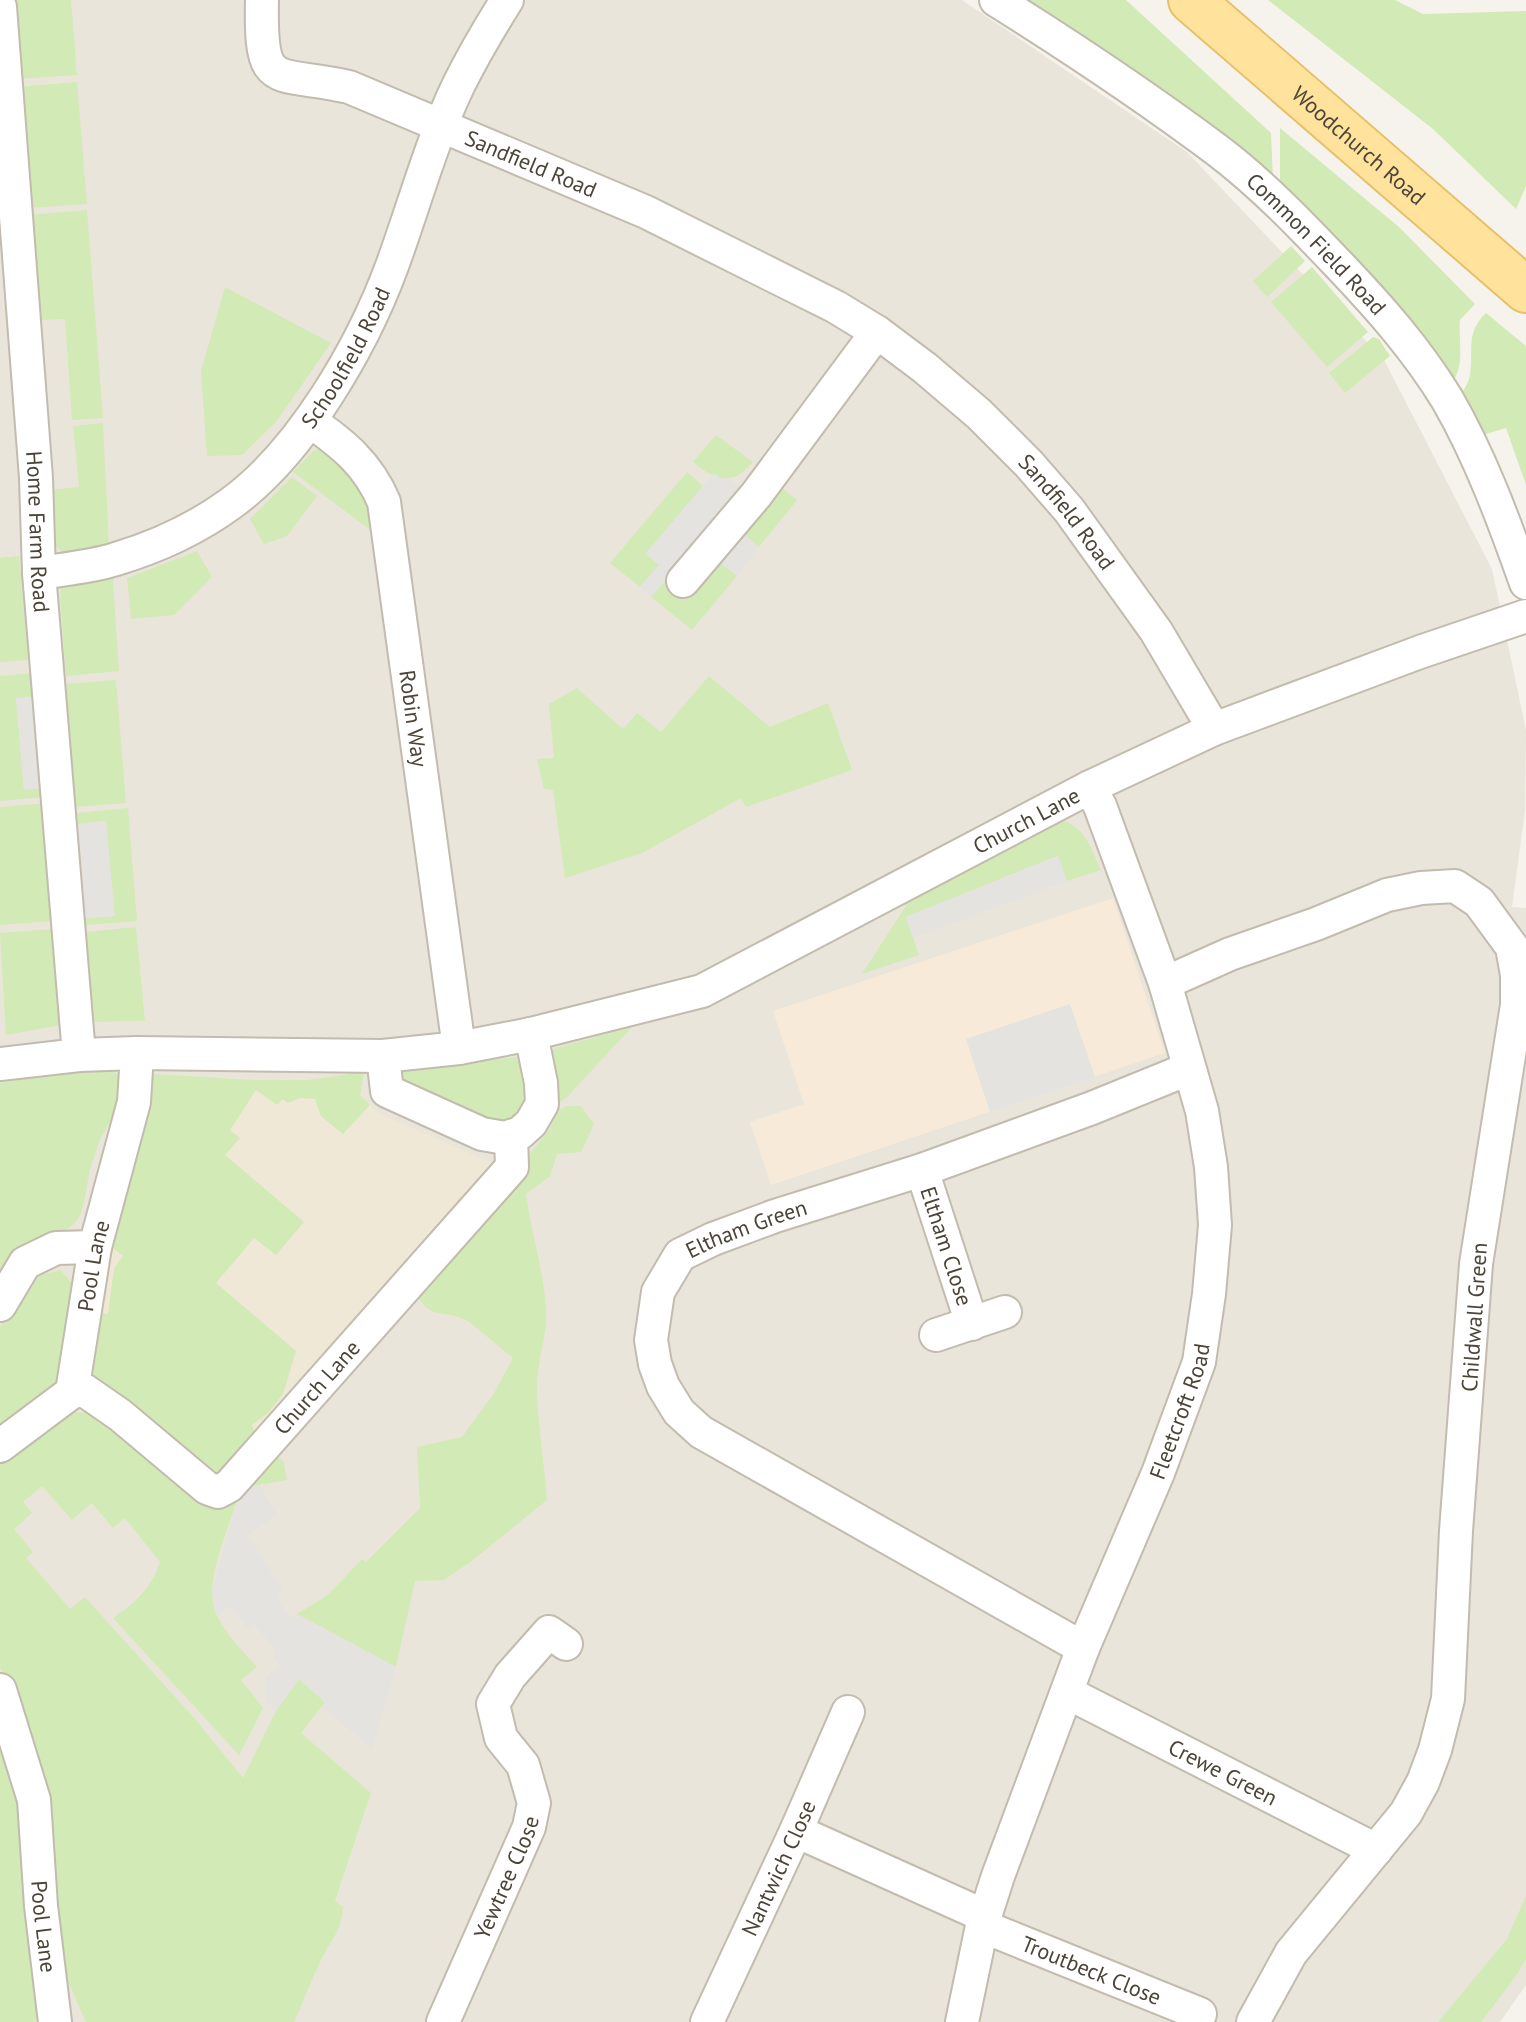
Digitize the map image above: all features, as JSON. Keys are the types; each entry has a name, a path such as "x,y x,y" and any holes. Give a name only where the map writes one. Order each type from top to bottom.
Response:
{"main road":[{"name":"Woodchurch Road","path":"1191,0 1526,290"}],"street":[{"name":"Sandfield Road","path":"262,0 263,54 276,73 288,79 322,81 349,87 646,212 794,285 877,332 925,368 979,414 1069,510 1156,631 1214,729"},
{"name":"Schoolfield Road","path":"39,573 119,559 201,523 233,502 274,464 310,421 349,361 373,313 459,84 507,0"},
{"name":"Common Field Road","path":"996,0 1055,36 1219,152 1302,226 1381,309 1413,349 1459,422 1509,533 1526,583"},
{"name":"Home Farm Road","path":"0,7 3,84 36,478 39,573 79,1055"},
{"path":"683,581 756,495 877,332"},
{"name":"Robin Way","path":"310,421 346,446 363,463 384,502 459,1048"},
{"name":"Church Lane","path":"0,1064 79,1055 137,1053 383,1056 459,1048 531,1034 702,991 1090,787 1214,729 1526,616"},
{"name":"Fleetcroft Road","path":"962,2022 984,1921 998,1876 1083,1648 1158,1473 1199,1362 1209,1294 1215,1225 1204,1125 1165,983 1100,806 1090,787"},
{"name":"Childwall Green","path":"1165,983 1230,954 1387,895 1421,888 1455,886 1479,902 1512,947 1517,975 1517,1005 1476,1264 1456,1531 1448,1699 1435,1750 1423,1782 1406,1813 1291,1953 1253,2022"},
{"path":"383,1056 387,1091 482,1134 505,1138 520,1133 531,1123 542,1104 531,1034"},
{"name":"Pool Lane","path":"72,1392 95,1247 134,1102 137,1053"},
{"name":"Eltham Green","path":"1083,1648 701,1432 679,1412 663,1386 655,1364 651,1340 658,1292 680,1255 713,1239 775,1216 922,1170 1188,1069"},
{"name":"Church Lane","path":"72,1392 84,1390 120,1415 207,1488 218,1492 229,1486 512,1167 511,1136"},
{"name":"Eltham Close","path":"922,1170 972,1324"},
{"path":"0,1305 25,1263 56,1248 95,1247"},
{"path":"936,1335 1005,1312"},
{"path":"0,1446 72,1392"},
{"name":"Yewtree Close","path":"443,2022 529,1827 534,1803 523,1765 501,1738 493,1704 510,1676 559,1630"},
{"name":"Pool Lane","path":"0,1690 34,1800 41,1906 55,2022"},
{"name":"Crewe Green","path":"1068,1693 1376,1850"},
{"name":"Nantwich Close","path":"707,2022 848,1712"},
{"name":"Troutbeck Close","path":"796,1831 984,1921 1200,2014"}],"shaded area":[{"path":"0,0 962,0 1187,152 1384,360 1492,569 1526,730 1525,811 1512,907 1526,908 1526,1985 1500,2022 0,2022"},
{"path":"714,473 720,478 730,479 765,507 744,534 759,547 737,576 720,562 695,593 671,574 651,597 640,587 659,565 646,553"},
{"path":"37,697 43,788 24,790 16,698"},
{"path":"106,821 115,916 86,918 78,824"},
{"path":"1058,856 1067,881 913,938 906,917"},
{"path":"1113,898 1165,1053 771,1185 750,1122 804,1104 773,1011"},
{"path":"1070,1004 1095,1077 990,1112 966,1039"},
{"path":"156,1082 359,1097 381,1114 494,1164 218,1473 80,1368 107,1251"},
{"path":"260,1485 277,1515 248,1535 283,1590 276,1596 290,1618 297,1614 396,1667 372,1749 323,1707 325,1702 299,1679 276,1711 265,1701 266,1677 280,1665 272,1655 276,1650 254,1625 248,1629 230,1606 218,1616 215,1612 212,1590 241,1488"}],"green space":[{"path":"12,0 71,0 77,75 18,79"},
{"path":"1003,0 1126,0 1271,133 1273,182"},
{"path":"1268,0 1395,0 1423,14 1526,11 1526,186 1516,209 1433,129"},
{"path":"77,82 87,204 28,208 18,87"},
{"path":"1280,128 1399,227 1475,304 1460,320 1460,363 1450,384 1274,187 1280,179"},
{"path":"87,210 103,418 72,420 65,319 36,320 28,215"},
{"path":"1291,246 1305,261 1267,297 1253,281"},
{"path":"1312,267 1368,332 1327,367 1271,302"},
{"path":"225,287 331,343 276,422 242,455 207,456 201,371"},
{"path":"1486,313 1526,346 1526,485 1506,428 1476,437 1458,399 1469,378 1475,327"},
{"path":"1373,337 1379,339 1390,356 1345,393 1329,373"},
{"path":"103,423 109,547 66,555 55,545 50,490 79,487 73,426"},
{"path":"716,435 753,462 730,478 709,474 693,462"},
{"path":"324,447 358,486 377,535 293,472 313,451"},
{"path":"687,472 703,486 646,554 659,565 640,587 610,563"},
{"path":"763,473 797,500 759,547 744,534"},
{"path":"292,477 317,496 287,536 264,544 250,519"},
{"path":"197,551 212,577 174,615 131,619 127,578"},
{"path":"19,556 28,660 0,662 0,558"},
{"path":"720,562 737,576 692,630 651,597 670,573"},
{"path":"112,568 119,671 66,676 60,597 62,584"},
{"path":"34,673 37,697 16,698 24,789 43,788 44,797 0,801 0,676"},
{"path":"709,676 770,727 828,703 852,770 746,807 741,798 642,853 565,878 553,790 544,789 537,759 554,758 549,704 577,688 623,729 637,713 661,732"},
{"path":"116,680 126,803 74,807 64,684"},
{"path":"45,803 53,921 0,925 0,807"},
{"path":"128,808 137,921 86,925 86,918 114,916 105,821 78,824 77,813"},
{"path":"1061,820 1082,834 1101,870 1067,881 1057,856 906,917 919,955 862,974 909,901"},
{"path":"136,927 145,1021 91,1022 85,932"},
{"path":"54,929 61,1025 6,1035 0,933"},
{"path":"632,1027 566,1098 554,1106 546,1051"},
{"path":"524,1056 531,1108 505,1129 398,1088 391,1072"},
{"path":"99,1067 112,1071 120,1078 122,1087 116,1109 92,1163 79,1217 56,1238 5,1271 0,1268 0,1083"},
{"path":"364,1072 360,1095 370,1105 343,1134 321,1116 315,1099 300,1098 288,1103 283,1099 277,1105 256,1090 230,1130 240,1138 225,1155 304,1222 276,1255 254,1238 216,1283 296,1351 283,1394 268,1413 252,1425 258,1441 284,1462 287,1480 241,1488 215,1568 213,1600 216,1613 234,1642 257,1667 241,1680 263,1708 239,1755 113,1618 142,1594 160,1562 125,1518 113,1528 92,1503 72,1520 42,1486 23,1502 32,1513 14,1529 33,1552 26,1558 70,1609 85,1597 195,1719 243,1778 276,1711 299,1679 325,1702 301,1733 371,1793 335,1901 343,1907 340,1923 294,2022 86,2022 55,1952 9,1683 0,1668 0,1455 61,1410 82,1413 99,1405 62,1372 51,1394 0,1435 0,1327 13,1301 28,1286 41,1275 60,1270 86,1303 108,1314 114,1268 123,1256 113,1248 151,1074 307,1080"},
{"path":"567,1106 581,1106 594,1124 581,1152 557,1154 550,1176 526,1194 546,1310 537,1383 547,1500 444,1580 415,1581 396,1667 297,1614 328,1595 362,1559 366,1562 420,1508 417,1447 462,1437 494,1393 513,1358 468,1321 431,1311 411,1287 529,1155 549,1130 559,1110"},
{"path":"0,1719 23,1803 37,1963 37,2018 34,2022 0,2022"},
{"path":"1526,1896 1526,1959 1516,1976 1481,2022 1438,2022 1507,1939"}]}
